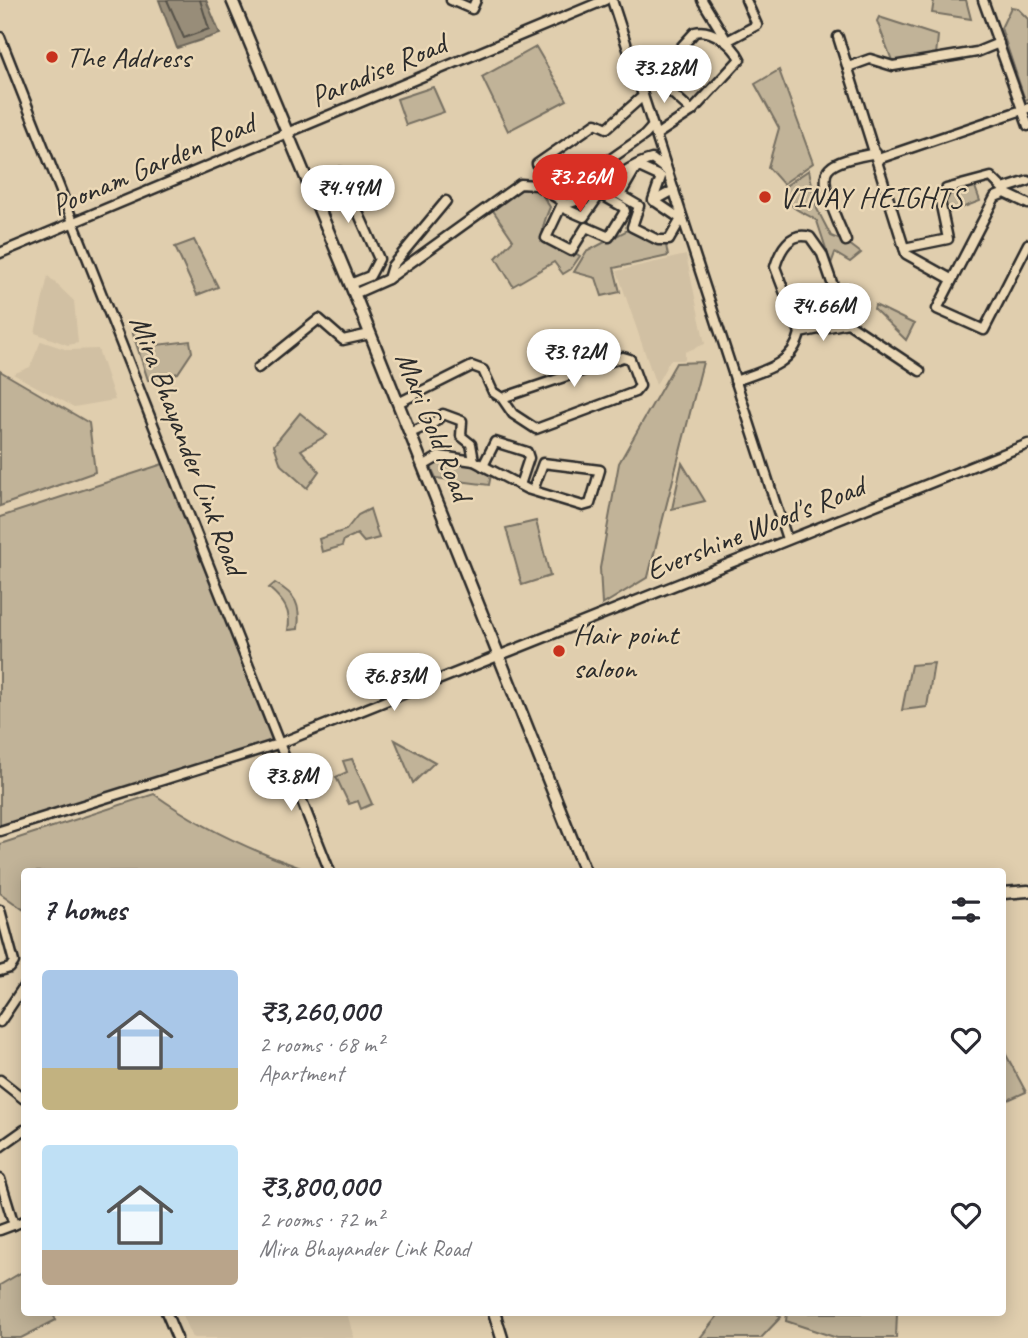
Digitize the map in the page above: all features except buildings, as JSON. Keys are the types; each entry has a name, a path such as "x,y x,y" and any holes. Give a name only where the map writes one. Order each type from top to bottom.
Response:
{"street":[{"name":"Mari Gold Road","path":"232,0 285,134 398,402 583,868"},
{"path":"451,0 472,9 476,0"},
{"name":"Paradise Road","path":"285,134 605,0"},
{"path":"612,0 787,539"},
{"path":"702,0 727,41 757,25 746,0"},
{"path":"983,0 1026,109 1028,126"},
{"path":"640,85 654,77 695,32 708,31 738,54 740,60 692,111 656,135"},
{"name":"Mira Bhayander Link Road","path":"0,37 328,868"},
{"path":"838,37 906,254 951,279"},
{"path":"848,67 870,59 893,66 977,52 999,43"},
{"path":"654,77 692,111"},
{"path":"643,96 607,128 596,123 537,164 539,172 550,188 562,193 645,135 653,126"},
{"path":"846,241 827,193 825,175 830,168 1026,109"},
{"name":"Poonam Garden Road","path":"0,253 285,134"},
{"path":"352,289 388,279 520,184 537,185 562,205 584,217 603,186 635,163 652,159 668,171"},
{"path":"621,195 637,166 640,166 662,179 654,201"},
{"path":"307,184 340,172 379,259 370,276 352,289"},
{"path":"904,248 948,239 940,201 946,189 983,177 991,177 1003,189 1028,181"},
{"path":"603,186 639,206 632,227 659,240 669,240 681,217 654,201"},
{"path":"654,201 674,190"},
{"path":"1026,202 1005,193 995,198 937,309 984,330 1028,244"},
{"path":"599,195 623,207 625,211 609,237 586,227 571,251 546,238 562,205 599,195"},
{"path":"388,279 392,266 446,201"},
{"path":"735,381 786,360 795,349 800,333 775,267 784,246 791,239 803,235 810,237 822,254 846,323 920,371"},
{"path":"258,368 319,319 343,340 370,334"},
{"path":"800,333 846,323"},
{"path":"398,402 472,366 483,370 493,392 502,398 513,414 536,429 635,392 640,386 630,359 623,358 502,398"},
{"path":"410,433 435,422 443,414 462,421 460,433 471,443 474,461"},
{"path":"483,466 495,442 527,452 529,458 520,485"},
{"name":"Evershine Wood's Road","path":"0,831 278,744 1028,444"},
{"path":"423,466 440,456 474,461 520,485 533,490 587,506 600,470 543,463 533,490"},
{"path":"1006,892 1028,891"},
{"path":"0,911 14,962 10,968 0,971"},
{"path":"0,1022 21,990"},
{"path":"0,1080 21,1097"},
{"path":"0,1147 21,1131"},
{"path":"0,1179 14,1225"},
{"path":"0,1230 21,1222"},
{"path":"168,1316 177,1338"},
{"path":"495,1316 502,1338"}],"shaded area":[{"path":"934,0 966,0 971,19 932,13"},
{"path":"1011,7 1017,8 1028,19 1028,99 1025,100 1001,28"},
{"path":"879,17 938,36 936,55 893,63 877,21"},
{"path":"536,47 567,100 508,131 482,77"},
{"path":"779,70 813,163 783,184 768,167 779,128 755,84"},
{"path":"433,87 444,112 406,125 397,99"},
{"path":"809,170 817,209 831,236 848,243 861,253 850,262 835,253 831,264 817,221 790,203 784,187"},
{"path":"974,184 980,201 948,213 942,195"},
{"path":"517,190 539,190 550,207 542,232 544,238 547,242 580,256 571,269 563,274 554,262 513,286 496,258 513,240 492,209"},
{"path":"635,226 638,232 666,245 668,256 614,268 620,292 602,296 596,278 574,272 586,252"},
{"path":"194,240 218,287 197,295 175,247"},
{"path":"686,255 705,344 685,352 685,360 670,360 656,385 617,271"},
{"path":"48,276 74,301 78,343 68,345 35,333"},
{"path":"875,305 914,324 906,340 874,309"},
{"path":"148,327 157,345 190,341 192,352 178,373 148,380 132,331"},
{"path":"41,341 68,350 98,349 115,400 74,407 13,374 30,367"},
{"path":"703,362 648,577 602,605 600,568 619,463 676,363"},
{"path":"0,371 89,423 95,472 0,506"},
{"path":"300,413 327,435 301,450 319,471 307,488 281,465 274,445"},
{"path":"439,458 456,465 479,464 480,471 491,475 489,485 436,478 431,467"},
{"path":"169,462 278,744 0,830 0,517"},
{"path":"682,463 705,501 672,509"},
{"path":"370,509 379,538 364,542 357,534 344,540 342,546 322,552 319,539 346,530 358,515"},
{"path":"536,521 550,576 522,585 506,528"},
{"path":"275,583 292,596 298,607 298,629 288,630 289,617 285,606 269,588"},
{"path":"934,663 927,707 902,710 911,665"},
{"path":"395,740 435,762 413,783"},
{"path":"352,759 372,804 361,809 358,801 349,804 336,777 347,772 343,761"},
{"path":"154,794 206,827 301,868 21,868 21,908 0,893 0,844"},
{"path":"1006,1055 1026,1092 1008,1100 1006,1096"},
{"path":"21,1273 21,1316 54,1316 56,1320 21,1338 0,1338 0,1285"},
{"path":"183,1316 348,1316 354,1338 193,1338"},
{"path":"718,1316 781,1317 761,1338 700,1338"},
{"path":"787,1316 897,1316 896,1338 837,1338 786,1321"}],"water":[{"path":"159,0 206,0 220,34 177,48"}],"place":[{"name":"The Address","path":"52,57"},
{"name":"VINAY HEIGHTS","path":"765,197"},
{"name":"Hair point saloon","path":"559,651"}]}
